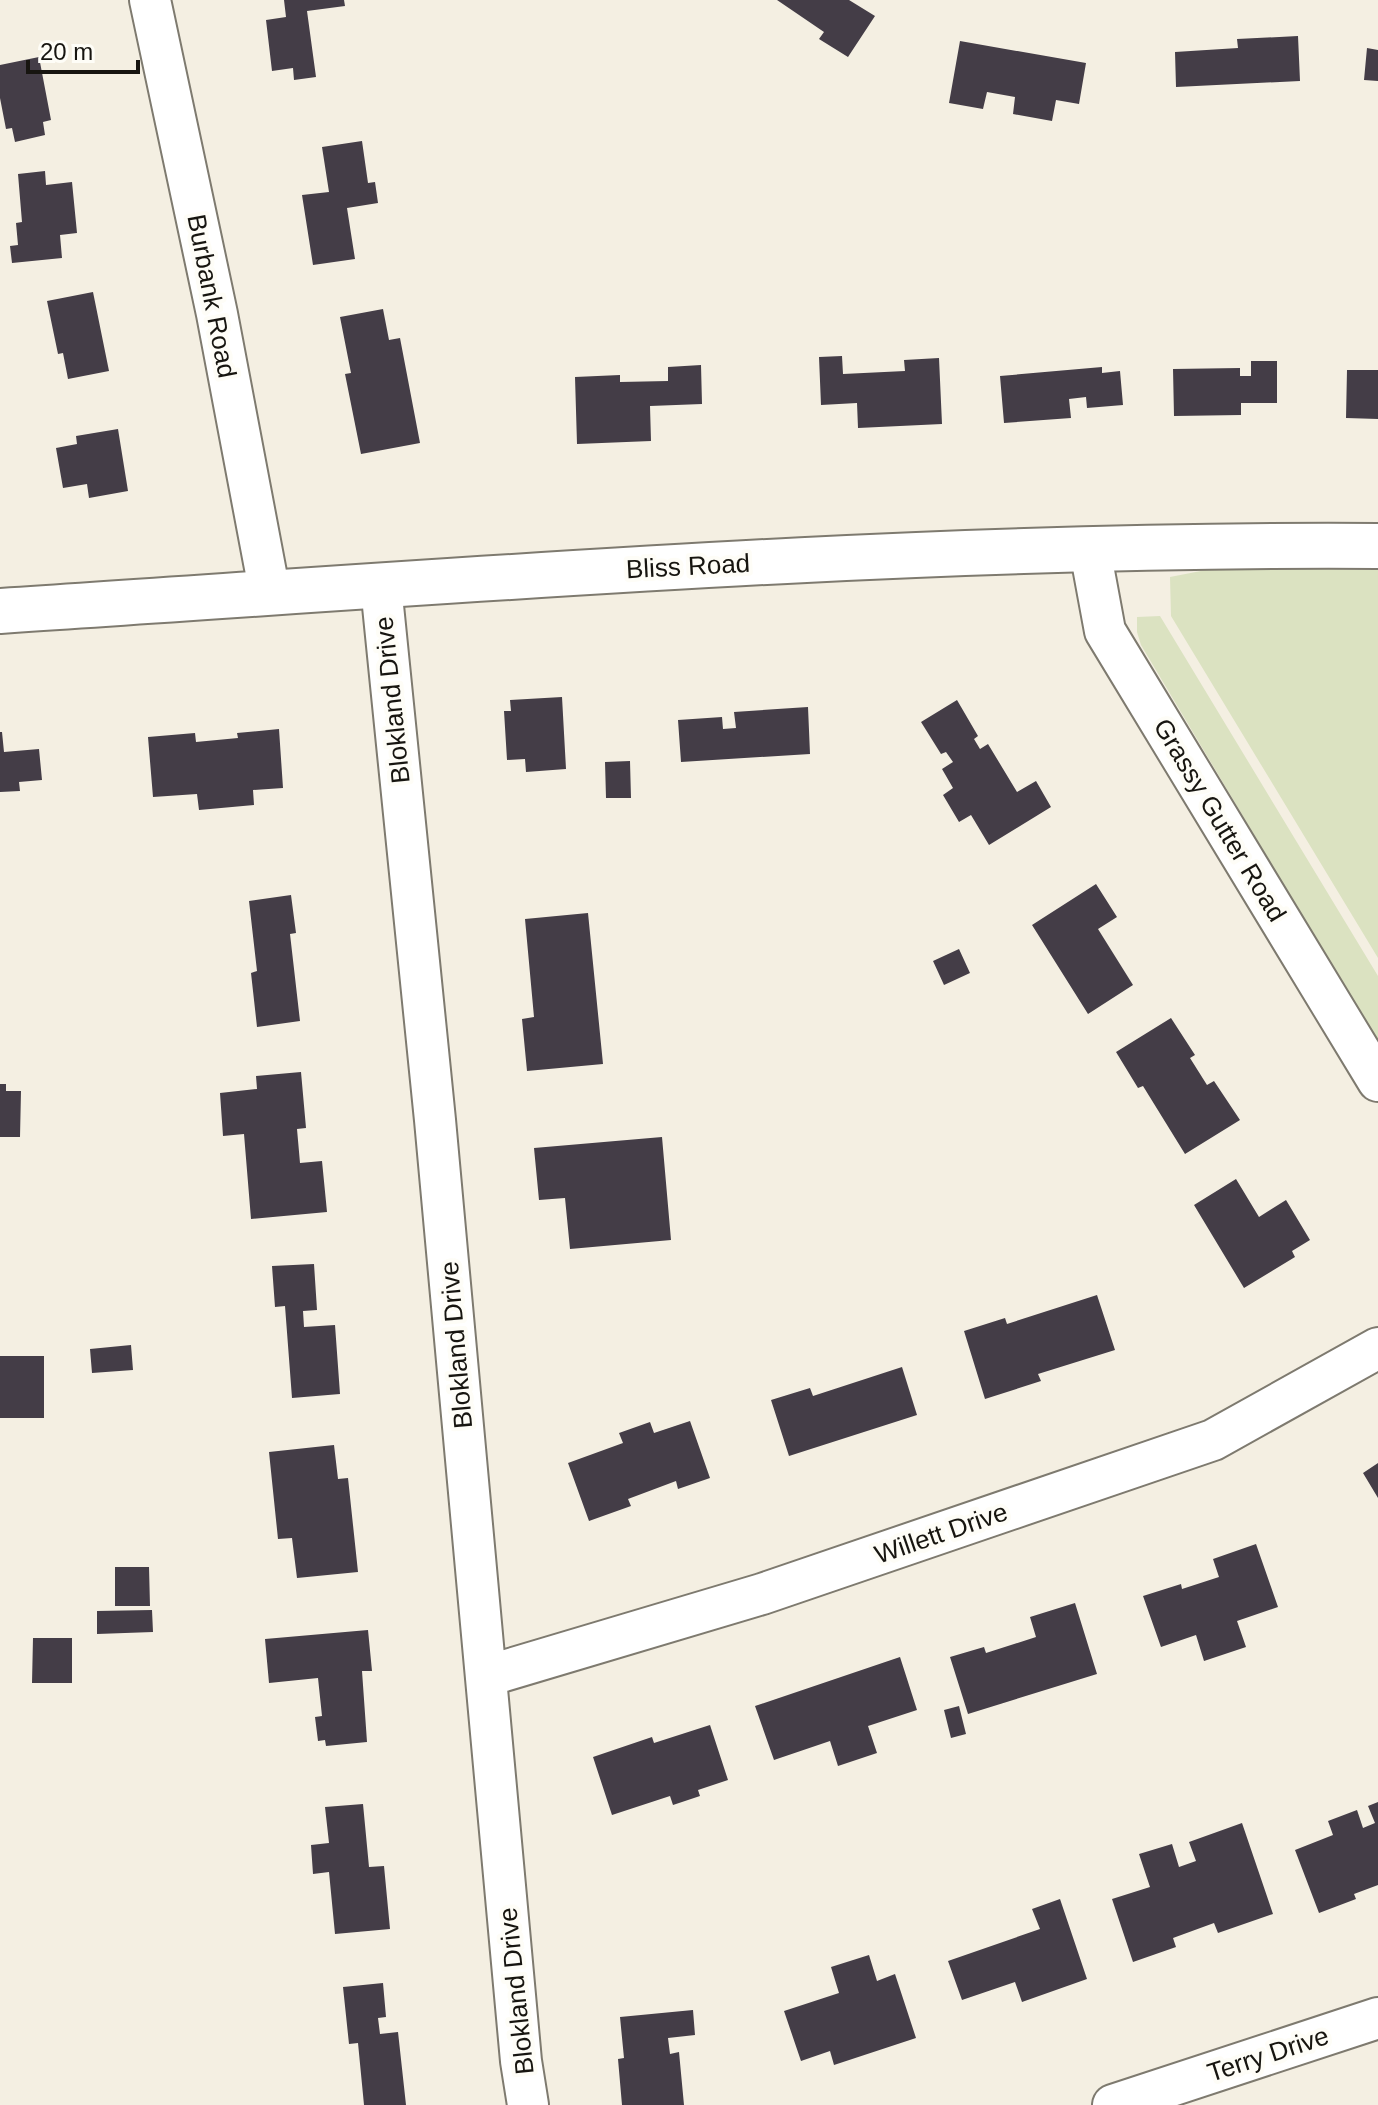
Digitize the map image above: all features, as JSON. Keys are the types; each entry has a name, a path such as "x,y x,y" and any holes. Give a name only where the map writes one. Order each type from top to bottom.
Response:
{"main road":[{"name":"Bliss Road","path":"0,611 613,569 1014,551 1378,546"}],"street":[{"name":"Burbank Road","path":"150,0 217,314 270,594"},
{"name":"Grassy Gutter Road","path":"1090,550 1105,631 1378,1081"},
{"name":"Blokland Drive","path":"381,586 435,1120 521,2061 528,2105"},
{"name":"Willett Drive","path":"487,1676 762,1594 1213,1440 1378,1348"},
{"name":"Terry Drive","path":"1113,2105 1378,2018"}],"green space":[{"path":"1206,570 1378,570 1378,958 1171,616 1170,577"},
{"path":"1160,616 1378,976 1378,1043 1141,645 1137,617"}],"building":[{"path":"284,0 344,0 345,6 307,11 316,77 294,80 293,68 272,71 266,20 286,17"},
{"path":"777,0 849,0 875,16 848,57 819,39 824,32"},
{"path":"1298,36 1300,81 1176,87 1175,52 1238,48 1237,39"},
{"path":"960,41 1086,63 1079,104 1056,100 1052,121 1013,114 1015,97 987,92 983,109 949,103"},
{"path":"1367,48 1378,50 1378,81 1364,80"},
{"path":"39,57 51,120 43,122 45,135 15,142 12,128 6,129 0,98 0,65"},
{"path":"362,141 368,183 375,182 378,203 347,208 355,259 313,265 302,195 329,192 322,147"},
{"path":"45,171 46,185 72,182 77,233 60,235 62,258 12,263 10,246 18,245 16,223 22,222 18,174"},
{"path":"93,292 109,371 68,379 63,353 58,354 47,301"},
{"path":"383,309 389,340 400,338 420,443 361,454 345,374 351,373 340,317"},
{"path":"842,356 843,374 905,371 904,360 939,358 942,424 858,428 857,403 821,405 819,357"},
{"path":"1251,361 1277,361 1277,403 1241,403 1241,415 1174,416 1173,369 1240,368 1240,376 1251,376"},
{"path":"701,365 702,404 650,406 651,441 577,444 575,377 620,375 620,382 668,381 668,367"},
{"path":"1102,367 1102,373 1120,371 1123,405 1087,408 1086,397 1069,399 1071,418 1004,423 1000,376"},
{"path":"1347,370 1378,370 1378,419 1346,418"},
{"path":"118,429 128,491 89,498 87,484 63,488 56,448 77,444 76,436"},
{"path":"562,697 566,769 526,772 525,759 507,760 504,711 511,711 510,700"},
{"path":"957,700 978,736 974,739 980,749 988,744 1017,792 1036,781 1051,807 989,845 971,815 959,822 943,795 953,788 942,769 953,762 946,752 941,754 921,722"},
{"path":"808,707 810,754 681,762 678,720 722,717 723,729 736,728 734,712"},
{"path":"279,729 283,788 253,790 254,805 199,810 197,794 153,797 148,737 195,733 196,742 238,738 237,733"},
{"path":"0,732 4,752 39,749 42,780 19,782 20,791 0,792"},
{"path":"630,761 631,798 606,798 605,762"},
{"path":"1096,884 1117,917 1098,929 1133,985 1088,1014 1032,925"},
{"path":"291,895 296,933 290,934 300,1021 257,1027 251,973 257,971 249,901"},
{"path":"588,913 603,1064 527,1071 522,1019 534,1017 525,919"},
{"path":"959,949 970,973 944,985 933,961"},
{"path":"1171,1018 1195,1055 1190,1058 1207,1085 1214,1081 1240,1120 1185,1154 1143,1086 1138,1088 1116,1052"},
{"path":"301,1072 306,1128 297,1129 300,1163 322,1161 327,1212 251,1219 244,1134 223,1136 220,1093 257,1089 256,1076"},
{"path":"0,1084 6,1084 6,1091 21,1091 20,1137 0,1137"},
{"path":"662,1137 671,1240 570,1249 565,1198 539,1200 534,1148"},
{"path":"1236,1179 1259,1217 1286,1200 1310,1240 1292,1251 1295,1257 1244,1288 1194,1205"},
{"path":"314,1264 317,1310 303,1311 304,1327 335,1325 340,1394 292,1398 285,1306 275,1307 272,1266"},
{"path":"1097,1295 1115,1350 1038,1374 1041,1381 985,1399 964,1331 1005,1318 1007,1324"},
{"path":"131,1345 133,1370 92,1373 90,1349"},
{"path":"0,1356 44,1356 44,1418 0,1418"},
{"path":"902,1367 917,1415 789,1456 771,1400 810,1388 813,1396"},
{"path":"690,1421 710,1478 678,1489 676,1481 628,1499 631,1506 589,1521 568,1463 623,1443 619,1433 650,1422 654,1433"},
{"path":"334,1445 338,1479 348,1478 358,1572 297,1578 292,1538 278,1539 269,1452"},
{"path":"1378,1463 1378,1498 1363,1473"},
{"path":"1256,1544 1278,1607 1237,1621 1246,1647 1204,1661 1196,1635 1161,1647 1143,1596 1181,1584 1182,1589 1219,1577 1213,1559"},
{"path":"115,1567 149,1567 150,1606 115,1606"},
{"path":"1075,1603 1097,1674 968,1714 950,1657 984,1647 986,1653 1036,1637 1030,1617"},
{"path":"152,1610 153,1632 97,1634 97,1611"},
{"path":"368,1630 372,1671 362,1671 367,1742 326,1746 325,1740 318,1741 315,1717 322,1716 318,1678 269,1683 265,1639"},
{"path":"33,1638 72,1638 72,1683 32,1683"},
{"path":"900,1657 917,1710 868,1726 877,1753 838,1766 830,1741 774,1760 755,1706"},
{"path":"959,1706 966,1734 951,1738 944,1710"},
{"path":"710,1725 728,1780 698,1790 700,1796 673,1805 670,1796 612,1815 593,1757 652,1737 654,1743"},
{"path":"1378,1802 1378,1885 1354,1894 1356,1899 1319,1913 1295,1850 1333,1835 1328,1821 1357,1810 1363,1828 1375,1823 1368,1806"},
{"path":"363,1804 369,1867 384,1866 390,1929 335,1934 329,1872 313,1874 311,1845 329,1843 325,1807"},
{"path":"1242,1823 1273,1914 1218,1933 1214,1923 1173,1938 1176,1947 1133,1962 1112,1899 1150,1887 1139,1854 1172,1844 1179,1867 1196,1861 1189,1842"},
{"path":"1060,1899 1087,1979 1022,2002 1015,1982 962,2000 948,1961 1040,1929 1032,1909"},
{"path":"869,1955 877,1981 895,1974 916,2038 834,2065 830,2051 801,2061 784,2011 839,1993 831,1967"},
{"path":"383,1983 386,2017 378,2018 380,2034 398,2032 406,2105 364,2105 358,2043 349,2044 343,1987"},
{"path":"693,2010 695,2035 668,2038 670,2054 679,2052 684,2105 622,2105 618,2059 624,2058 620,2017"}]}
